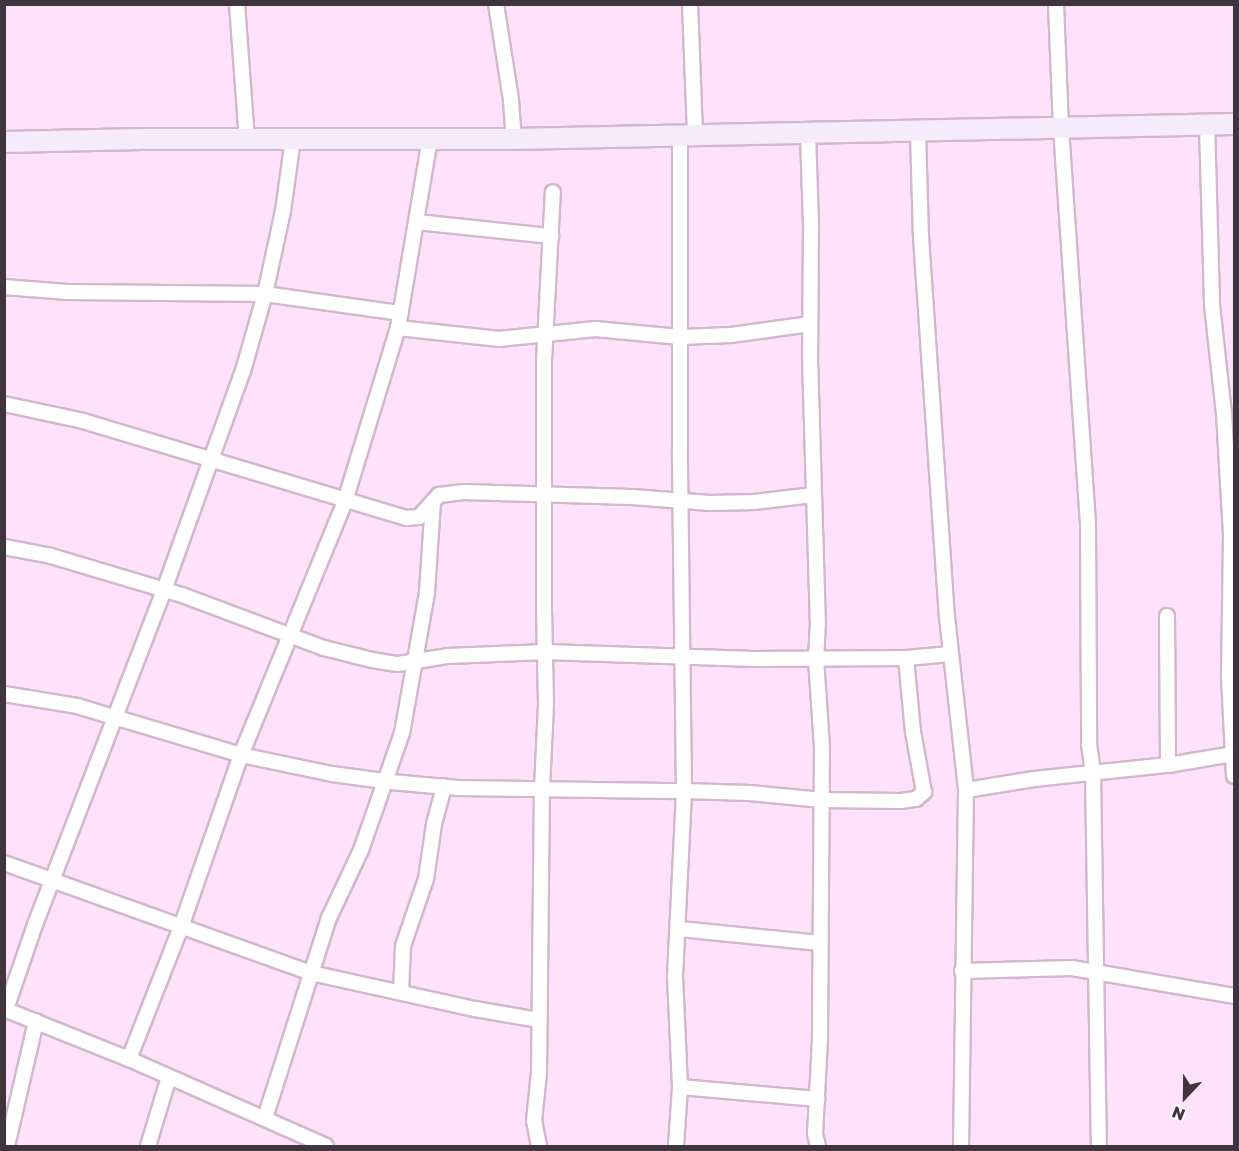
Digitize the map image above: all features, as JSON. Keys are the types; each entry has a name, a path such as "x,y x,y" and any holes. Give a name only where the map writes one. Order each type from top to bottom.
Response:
{"main road":[{"path":"4,142 514,139 1234,124"}],"street":[{"path":"237,4 247,139"},
{"path":"496,4 511,100 514,139"},
{"path":"676,1146 680,1088 675,976 684,791 680,337 688,136 690,4"},
{"path":"1056,4 1061,128 1088,525 1089,744 1093,773 1099,1146"},
{"path":"1207,124 1212,305 1224,413 1231,536 1229,677 1234,776"},
{"path":"918,131 921,237 951,654 966,790 961,1146"},
{"path":"808,134 813,495 818,622 816,660 822,800 820,1039 815,1134 818,1146"},
{"path":"293,139 283,211 265,294 243,371 164,590 5,1009 129,1059 326,1146"},
{"path":"129,1059 181,927 242,754 345,501 398,328 430,139"},
{"path":"539,1146 534,1121 539,1073 546,652 544,608 545,332 553,192"},
{"path":"417,222 551,236"},
{"path":"4,287 68,292 265,294 401,312"},
{"path":"398,328 500,339 545,332 595,329 680,337 730,335 810,324"},
{"path":"4,404 83,420 406,518 419,517 439,495 449,493 500,491 680,501 754,502 813,495"},
{"path":"265,1118 329,918 361,850 402,733 427,592 433,501"},
{"path":"4,547 51,556 164,590 291,634 324,648 398,664 448,656 546,652 816,660 906,658 951,654"},
{"path":"1167,616 1168,765"},
{"path":"4,694 77,706 242,754 332,774 385,781 444,786 750,793 822,800 902,801 916,799 924,792 913,732 906,658"},
{"path":"966,790 1034,779 1168,765 1233,754"},
{"path":"401,992 403,946 426,879 434,824 444,786"},
{"path":"4,863 311,974 475,1010 539,1020"},
{"path":"679,929 820,944"},
{"path":"962,971 1072,968 1119,978 1234,996"},
{"path":"7,1146 36,1021"},
{"path":"148,1146 169,1077"},
{"path":"680,1088 817,1099"}]}
